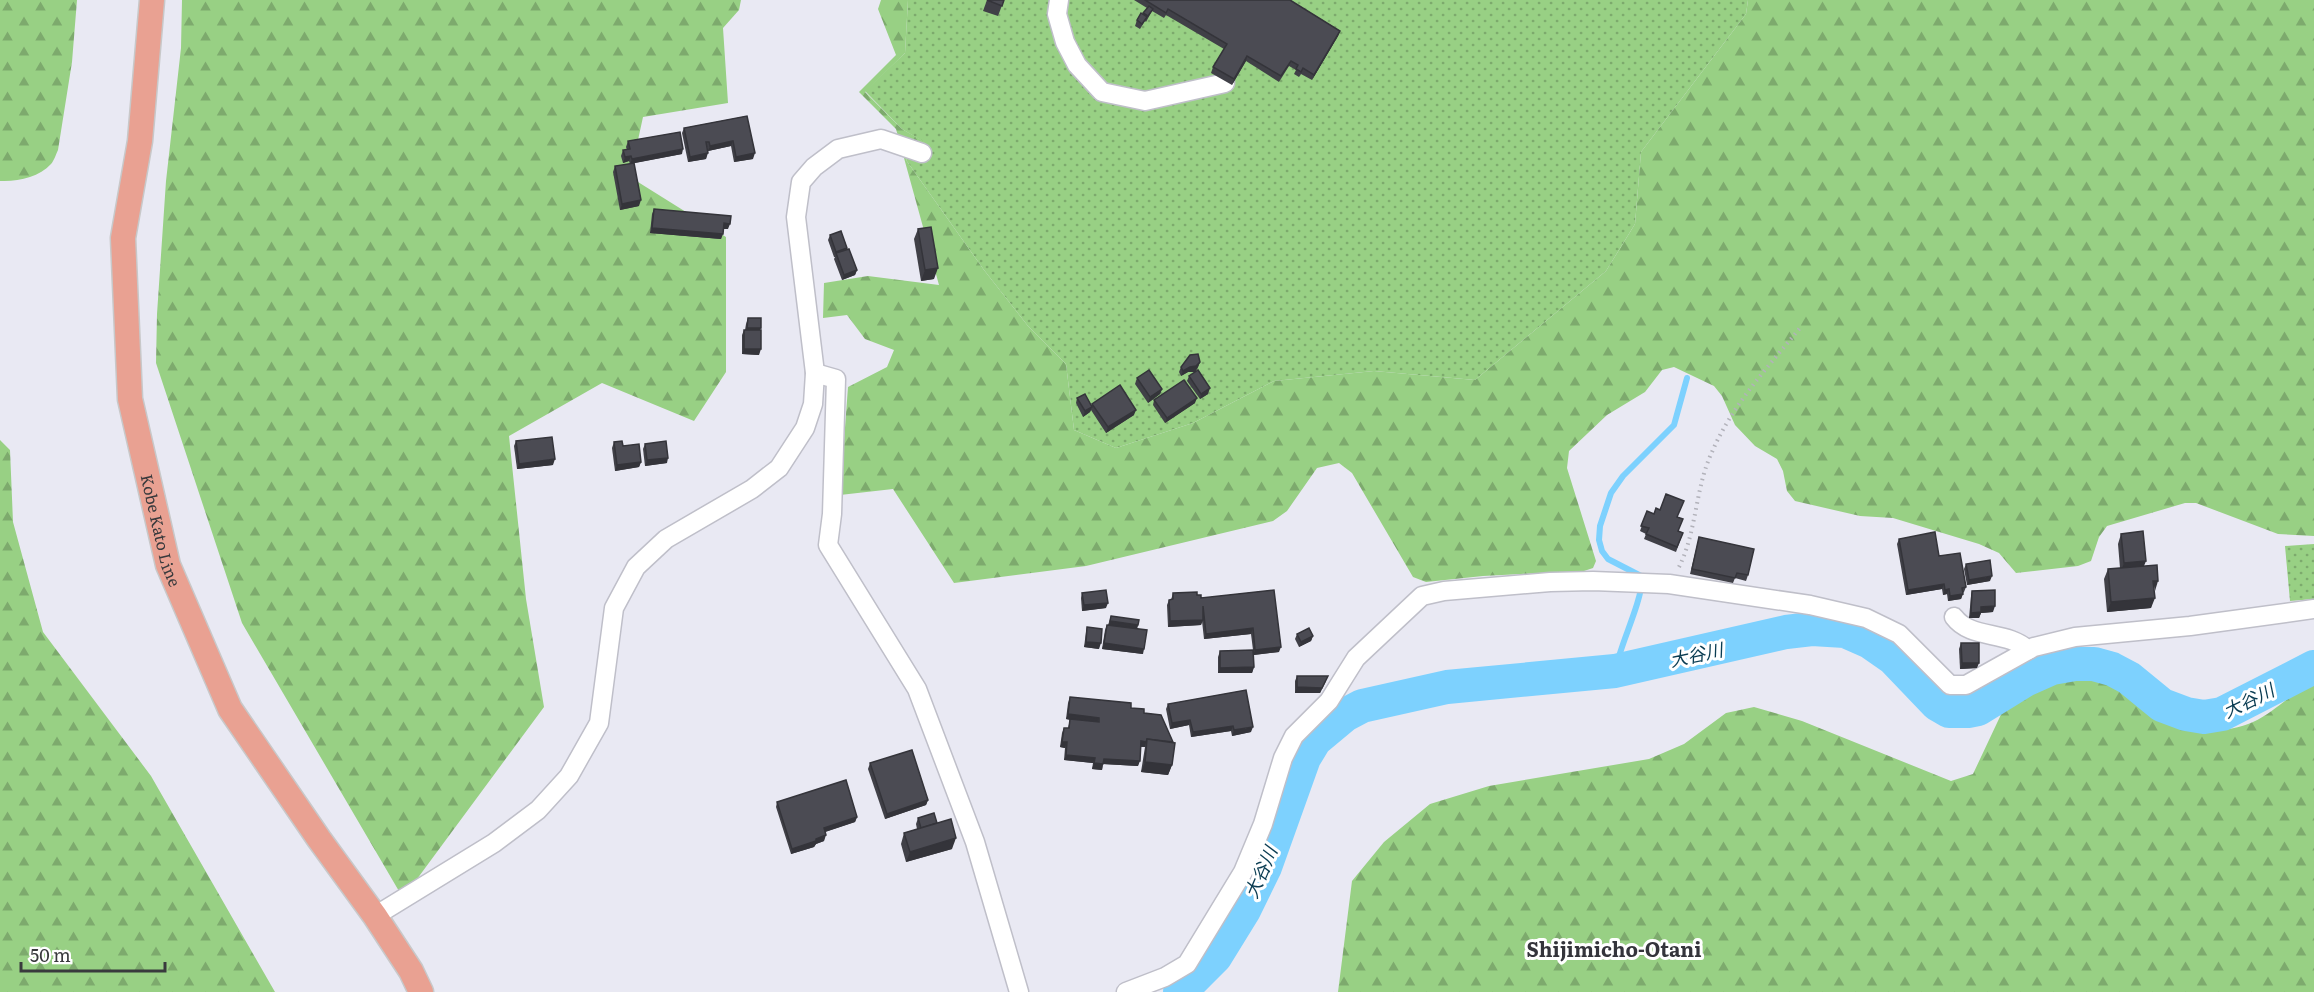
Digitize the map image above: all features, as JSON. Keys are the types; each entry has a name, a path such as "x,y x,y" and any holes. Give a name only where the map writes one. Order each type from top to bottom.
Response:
{"main road":[{"name":"Kobe Kato Line","path":"152,0 140,141 123,238 130,399 168,565 231,709 319,839 375,916 411,971 421,992"}],"street":[{"path":"1059,0 1057,14 1065,42 1077,65 1102,92 1145,101 1225,83"},
{"path":"375,916 494,843 538,810 569,776 598,723 614,608 636,567 666,539 752,489 779,468 805,428 813,404 815,373 796,217 801,183 814,166 838,149 881,139 922,153"},
{"path":"815,373 836,379 832,514 828,545 917,689 975,842 1018,992"},
{"path":"1126,992 1165,977 1187,964 1243,872 1263,824 1283,758 1294,736 1329,701 1356,658 1422,596 1444,591 1550,582 1593,581 1669,584 1810,605 1866,618 1899,634 1950,685 1958,686 1966,685 2028,650 2075,637 2190,626 2314,609"},
{"path":"1954,616 1960,625 2012,640 2028,650"}],"path":[{"path":"1669,584 1681,565 1689,540 1698,496 1711,452 1749,390 1800,328"}],"green space":[{"path":"0,0 77,0 72,62 58,150 52,163 46,169 28,178 7,181 0,181"},
{"path":"182,0 741,0 739,10 723,28 728,103 643,117 630,177 726,237 726,372 694,421 602,383 509,436 526,599 544,707 403,898 242,623 156,363 166,181 181,48"},
{"path":"881,0 908,0 905,53 865,92 902,129 925,142 906,160 984,270 1028,326 1066,364 1074,430 1116,448 1193,423 1274,381 1374,371 1475,380 1606,271 1635,224 1641,152 1746,14 1748,0 2314,0 2314,536 2278,534 2196,503 2185,503 2107,526 2099,537 2091,561 2078,566 2016,573 1999,553 1979,544 1893,518 1860,516 1795,501 1787,491 1783,471 1777,459 1755,446 1735,425 1722,396 1714,386 1674,367 1662,370 1645,392 1607,415 1569,451 1567,468 1596,561 1593,568 1584,571 1483,576 1426,582 1413,577 1352,473 1339,463 1317,468 1287,511 1273,521 1086,566 954,583 893,489 840,495 848,387 887,367 894,350 865,339 847,315 823,318 824,283 868,276 939,285 896,129 859,92 896,55 878,9"},
{"path":"908,0 1748,0 1746,14 1641,152 1635,224 1606,271 1475,380 1374,371 1274,381 1193,423 1116,448 1074,430 1066,364 1028,326 984,270 906,160 924,142 902,129 865,91 905,53"},
{"path":"0,440 10,450 13,522 43,632 151,776 275,992 0,992"},
{"path":"2314,544 2314,599 2290,601 2285,546"},
{"path":"2072,673 2099,676 2109,680 2165,722 2177,727 2203,731 2230,729 2253,722 2314,680 2314,992 1338,992 1352,881 1384,842 1430,804 1489,786 1649,759 1684,744 1726,713 1754,707 1802,721 1951,781 1973,774 2005,706 2048,680"}],"building":[{"path":"987,0 1004,0 1002,6"},
{"path":"1145,0 1290,0 1340,31 1314,75 1303,68 1301,72 1296,69 1298,65 1291,61 1281,76 1247,56 1234,79 1213,67 1227,44 1168,9 1166,13"},
{"path":"1149,6 1153,9 1148,16 1143,13"},
{"path":"1141,13 1147,17 1142,24 1137,20"},
{"path":"747,116 755,153 736,157 733,141 710,146 709,142 706,142 708,153 690,157 684,128"},
{"path":"680,132 683,149 632,159 631,156 625,157 623,150 630,149 628,141"},
{"path":"634,163 641,200 622,204 615,166"},
{"path":"654,209 731,216 730,224 724,223 723,234 652,228"},
{"path":"931,227 938,268 925,270 918,229"},
{"path":"841,231 847,248 836,252 830,235"},
{"path":"849,249 857,270 844,275 836,253"},
{"path":"748,318 761,318 761,328 747,328"},
{"path":"744,330 761,330 761,349 744,349"},
{"path":"1198,354 1200,362 1183,371 1181,367 1190,355"},
{"path":"1149,370 1162,389 1150,397 1137,378"},
{"path":"1198,370 1210,388 1201,394 1189,376"},
{"path":"1184,380 1197,398 1167,418 1154,400"},
{"path":"1120,385 1136,410 1108,427 1092,404"},
{"path":"1085,394 1092,407 1085,411 1077,398"},
{"path":"552,437 555,459 519,464 516,441"},
{"path":"622,441 623,446 639,444 641,462 617,465 614,442"},
{"path":"666,441 668,458 647,460 645,444"},
{"path":"1666,494 1684,501 1677,517 1683,519 1678,531 1683,533 1677,547 1646,534 1649,528 1641,526 1647,511 1654,514 1656,508 1660,510"},
{"path":"2143,531 2146,561 2124,563 2121,534"},
{"path":"1935,532 1939,556 1960,553 1966,587 1962,588 1963,594 1950,596 1949,589 1945,590 1944,584 1908,590 1899,539"},
{"path":"1699,537 1754,549 1748,575 1737,573 1735,578 1692,569"},
{"path":"1990,560 1992,576 1969,580 1966,564"},
{"path":"2157,565 2158,581 2153,581 2155,598 2111,602 2108,569"},
{"path":"1106,590 1108,603 1084,605 1082,593"},
{"path":"1274,590 1281,647 1255,650 1253,628 1206,634 1203,606 1203,620 1170,621 1169,600 1173,599 1173,593 1197,592 1201,598"},
{"path":"1995,590 1995,606 1981,607 1981,612 1971,613 1972,591"},
{"path":"1111,616 1139,620 1138,625 1110,621"},
{"path":"1107,625 1147,630 1144,649 1104,643"},
{"path":"1087,627 1102,629 1101,643 1086,642"},
{"path":"1309,628 1313,636 1301,642 1297,634"},
{"path":"1961,643 1979,643 1979,663 1962,663"},
{"path":"1253,650 1254,667 1220,668 1220,651"},
{"path":"1297,676 1328,676 1322,688 1297,687"},
{"path":"1246,690 1253,727 1234,730 1233,726 1193,732 1190,720 1172,723 1168,704"},
{"path":"1070,697 1131,703 1131,708 1144,709 1144,713 1161,715 1173,742 1147,739 1146,742 1141,741 1140,761 1104,759 1103,764 1094,763 1095,758 1066,755 1067,742 1062,742 1064,728 1069,728 1070,719 1099,722 1099,718 1068,714"},
{"path":"1147,739 1175,743 1172,765 1145,762"},
{"path":"912,750 928,800 887,814 870,763"},
{"path":"846,780 857,817 824,828 826,835 792,849 777,802"},
{"path":"934,813 937,823 921,828 918,818"},
{"path":"951,819 956,838 910,852 904,833"}],"waterway":[{"path":"1615,671 1638,601 1643,577 1608,559 1602,551 1599,540 1600,526 1611,493 1623,476 1674,425 1687,378"},
{"name":"大谷川","path":"1180,992 1215,957 1244,910 1265,867 1304,758 1315,740 1345,715 1362,706 1447,687 1615,671 1786,632 1812,629 1845,631 1870,642 1893,658 1937,704 1949,711 1978,709 2025,680 2052,668 2075,664 2094,664 2112,669 2129,678 2162,705 2186,714 2204,717 2222,714 2314,667"}],"district":[{"name":"Shijimicho-Otani","path":"1614,948"}]}
